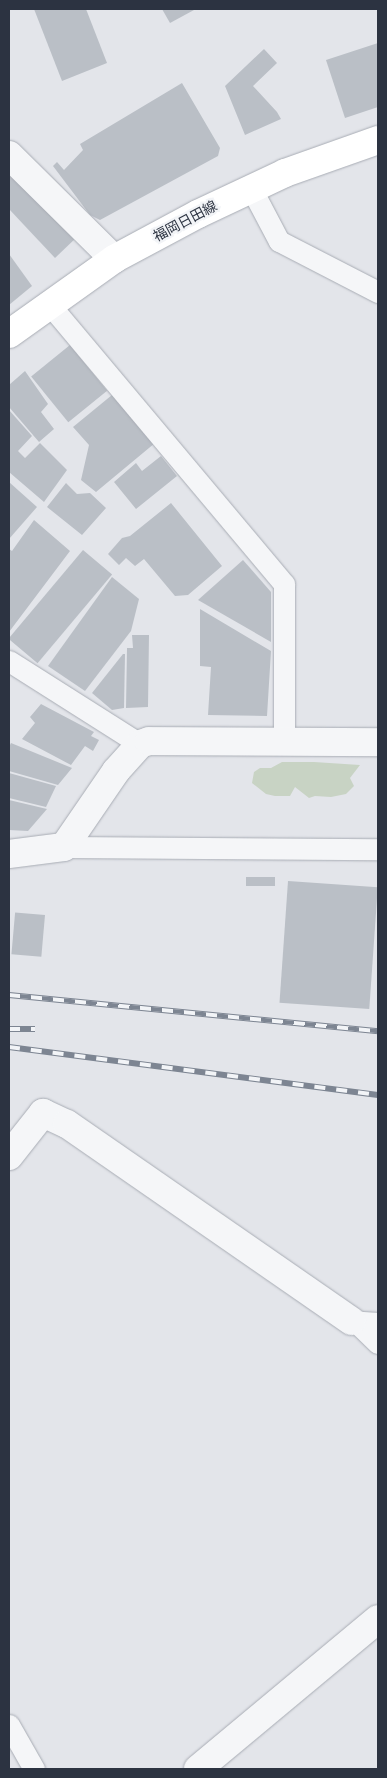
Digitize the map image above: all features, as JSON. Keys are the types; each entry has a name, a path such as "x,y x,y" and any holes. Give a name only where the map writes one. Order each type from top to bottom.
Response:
{"main road":[{"name":"福岡日田線","path":"9,334 114,259 251,188 285,173 378,140"}],"street":[{"path":"9,155 114,259"},
{"path":"9,854 64,847 116,771 140,744 149,741 284,740 378,742"},
{"path":"9,1156 43,1113 67,1124 351,1321"},
{"path":"198,1769 378,1619"}],"lane":[{"path":"251,188 279,241 378,292"},
{"path":"50,305 284,584 284,740"},
{"path":"9,661 140,744"},
{"path":"64,847 378,849"},
{"path":"351,1321 378,1323"},
{"path":"351,1321 358,1323 378,1343"},
{"path":"9,1725 34,1769"}],"green space":[{"path":"282,762 360,765 350,778 354,786 346,794 331,797 315,796 309,798 295,787 290,796 275,796 266,794 252,783 254,772 260,768 271,768"}],"building":[{"path":"34,9 86,9 107,63 62,81"},
{"path":"162,9 194,9 194,10 170,23"},
{"path":"378,43 378,107 345,118 326,60"},
{"path":"264,49 277,63 253,86 281,119 245,135 225,86"},
{"path":"182,83 220,148 218,156 100,220 90,215 53,166 57,162 64,170 83,150 80,144"},
{"path":"9,169 78,236 55,258 9,209"},
{"path":"9,254 32,286 9,305"},
{"path":"70,345 107,391 68,422 31,376"},
{"path":"25,371 48,404 41,412 54,429 39,442 9,407 9,385"},
{"path":"112,395 155,443 96,492 81,480 89,445 73,427"},
{"path":"9,410 32,436 18,451 25,458 40,443 67,470 44,502 9,472"},
{"path":"161,456 177,476 136,509 114,482 136,463 142,471"},
{"path":"9,482 37,507 9,539"},
{"path":"66,483 77,494 90,493 106,508 82,535 47,507"},
{"path":"171,503 222,566 188,595 175,596 144,559 135,566 126,558 119,565 108,554 122,538 130,536"},
{"path":"34,520 70,551 9,632 9,549 12,551"},
{"path":"83,550 112,574 38,663 9,638"},
{"path":"243,560 271,592 271,642 198,600"},
{"path":"112,577 139,599 131,631 85,691 48,666"},
{"path":"200,609 271,651 267,716 208,715 211,667 200,666"},
{"path":"132,635 149,635 148,707 126,708 127,648 133,648"},
{"path":"123,654 125,654 124,708 112,710 92,693"},
{"path":"41,704 94,732 91,736 99,740 93,751 85,746 71,765 22,739 35,723 30,717"},
{"path":"11,743 72,768 58,785 9,771 9,747"},
{"path":"9,773 56,786 46,807 9,798"},
{"path":"9,800 47,809 28,831 9,830"},
{"path":"246,877 275,877 275,886 246,886"},
{"path":"288,881 378,887 369,1009 279,1003"},
{"path":"15,912 45,915 41,957 11,954"}],"railway":[{"path":"9,995 378,1031"},
{"path":"9,1029 35,1029"},
{"path":"9,1047 378,1095"}]}
